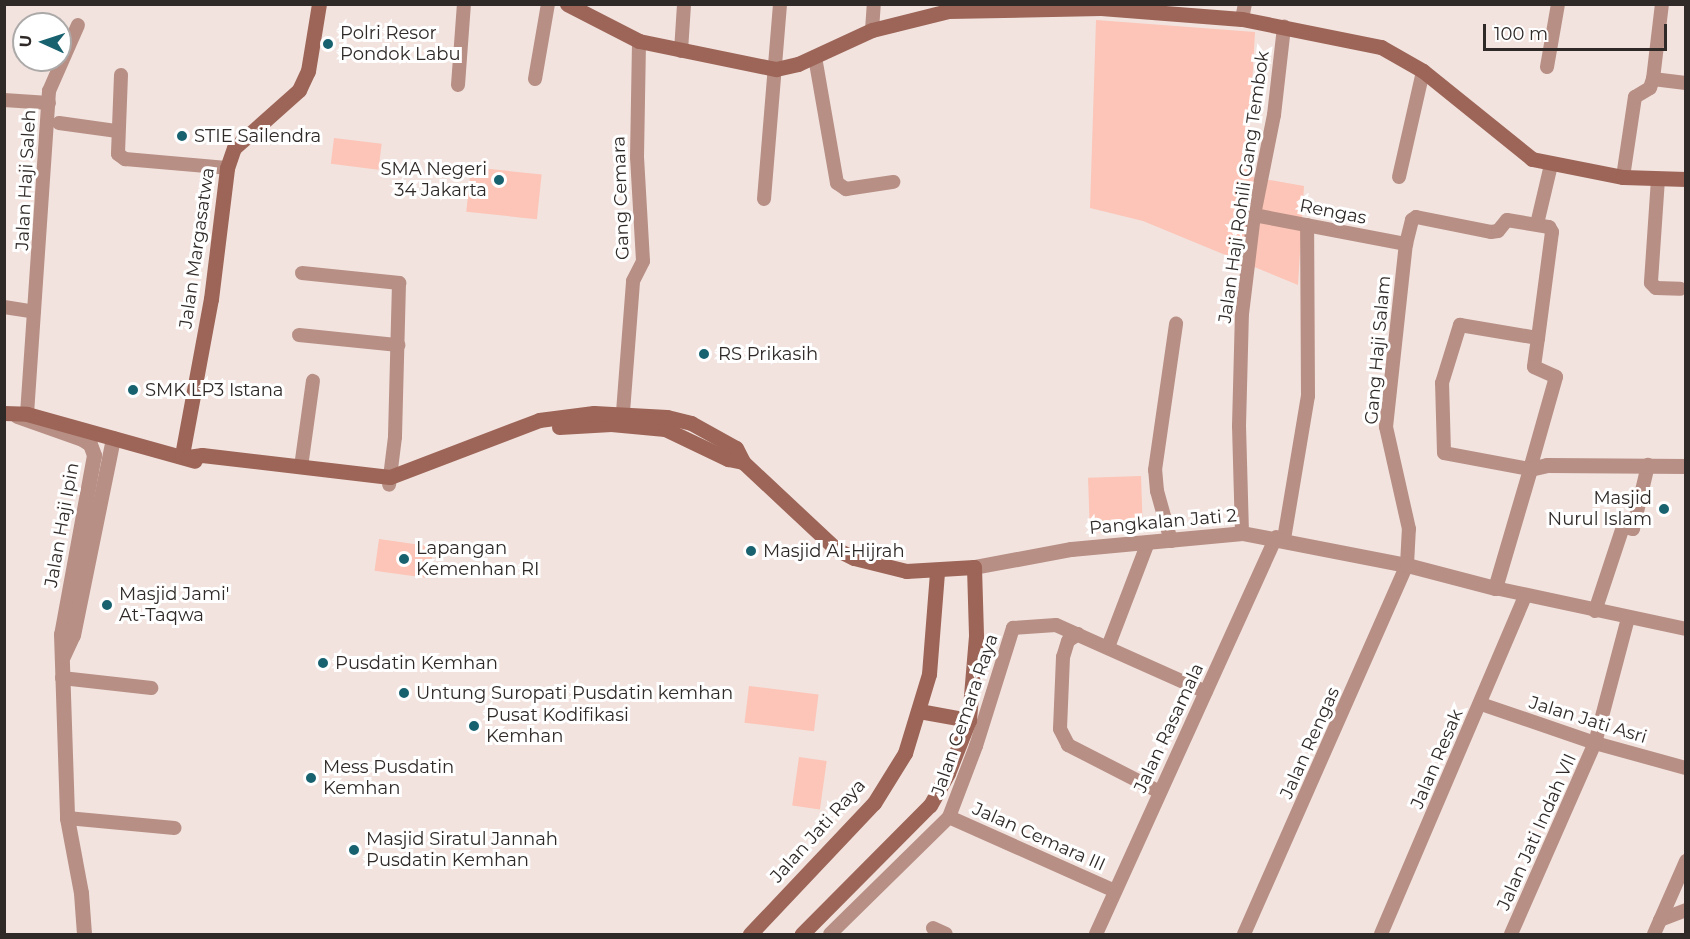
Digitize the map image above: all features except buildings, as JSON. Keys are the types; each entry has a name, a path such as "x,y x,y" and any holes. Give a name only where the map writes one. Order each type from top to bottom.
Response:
{"main road":[{"name":"Jalan Margasatwa","path":"190,456 228,168 234,148 298,90 308,71 319,4"},
{"path":"567,4 589,10 639,41 682,39 776,64 815,57 872,30 948,8 1101,6 1244,12 1284,27 1369,42 1423,71 1520,150 1551,165 1623,177 1686,179"},
{"path":"16,414 190,456 389,481 539,431 623,419 691,423 736,448 743,462 836,549 882,566 937,572 974,567 976,636 969,720 948,773 930,805 802,934"},
{"name":"Jalan Jati Raya","path":"750,934 874,803 905,753 929,674 937,572"},
{"path":"919,711 969,720"}],"street":[{"path":"458,85 464,4"},
{"path":"535,79 548,4"},
{"path":"682,39 684,4"},
{"path":"764,199 780,4"},
{"path":"872,30 874,4"},
{"path":"1547,67 1558,4"},
{"path":"1623,177 1635,97 1650,87 1653,79 1662,4"},
{"name":"Jalan Haji Saleh","path":"16,414 34,312 49,91 78,25"},
{"name":"Jalan Haji Rohili Gang Tembok","path":"1242,533 1239,426 1242,314 1254,215 1274,115 1284,27"},
{"name":"Gang Cemara","path":"623,419 633,281 643,261 637,157 639,41"},
{"path":"815,57 837,183 846,189 893,182"},
{"path":"1399,177 1423,71"},
{"path":"121,75 117,131 118,154 125,159 228,168"},
{"path":"1653,79 1686,83"},
{"path":"4,100 49,103"},
{"path":"59,123 117,131"},
{"path":"1551,165 1537,224 1549,226 1552,232 1534,367 1556,376 1494,588 1525,597 1686,628"},
{"path":"1658,179 1651,283 1656,288 1680,289"},
{"name":"Rengas","path":"1254,215 1406,244"},
{"name":"Gang Haji Salam","path":"1407,565 1409,529 1386,427 1406,244 1416,217 1491,232 1498,231 1504,220 1537,224"},
{"name":"Jalan Rasamala","path":"1096,934 1206,692 1280,538 1308,396 1307,225"},
{"path":"302,273 399,283 399,345 389,481"},
{"path":"4,308 34,312"},
{"path":"1171,541 1156,491 1155,470 1176,324"},
{"path":"1538,338 1460,325 1442,383 1444,453 1530,469 1547,465 1686,466"},
{"path":"299,335 399,345"},
{"path":"308,471 313,381"},
{"name":"Jalan Haji Ipin","path":"16,414 90,444 94,455 88,533 73,635 63,656 67,818 81,892 84,934"},
{"name":"Jalan Haji Ipin","path":"88,533 113,438"},
{"path":"1595,611 1623,527 1633,529 1648,465"},
{"name":"Pangkalan Jati 2","path":"974,567 1071,549 1147,545 1242,533 1280,538 1407,565 1494,588"},
{"path":"1108,646 1147,545"},
{"name":"Jalan Rengas","path":"1244,934 1407,565"},
{"name":"Jalan Resak","path":"1381,934 1525,597"},
{"name":"Jalan Jati Indah VII","path":"1512,934 1595,743 1628,618"},
{"name":"Jalan Cemara Raya","path":"830,934 948,817 976,746 1013,628 1056,625 1108,646 1206,692"},
{"path":"1078,634 1068,641 1063,657 1060,729 1068,745 1160,792"},
{"path":"63,678 151,688"},
{"name":"Jalan Jati Asri","path":"1481,704 1595,743 1686,768"},
{"name":"Jalan Cemara III","path":"948,817 1115,891"},
{"path":"67,818 175,828"},
{"path":"1654,934 1686,861"},
{"path":"1660,920 1686,910"}],"shaded area":[{"path":"1096,20 1255,32 1247,176 1304,186 1298,285 1143,221 1090,208"},
{"path":"334,138 382,144 378,170 331,164"},
{"path":"471,167 542,174 537,219 466,212"},
{"path":"1141,476 1143,531 1090,533 1088,478"},
{"name":"Lapangan Kemenhan RI","path":"379,539 433,547 429,578 375,571"},
{"path":"749,686 818,695 814,731 744,723"},
{"path":"799,757 827,761 820,809 792,806"}],"place":[{"name":"Polri Resor Pondok Labu","path":"328,44"},
{"name":"STIE Sailendra","path":"182,136"},
{"name":"SMA Negeri 34 Jakarta","path":"499,180"},
{"name":"RS Prikasih","path":"704,354"},
{"name":"SMK LP3 Istana","path":"133,390"},
{"name":"Masjid Nurul Islam","path":"1664,509"},
{"name":"Masjid Al-Hijrah","path":"751,551"},
{"name":"Lapangan Kemenhan RI","path":"404,559"},
{"name":"Masjid Jami' At-Taqwa","path":"107,605"},
{"name":"Pusdatin Kemhan","path":"323,663"},
{"name":"Untung Suropati Pusdatin kemhan","path":"404,693"},
{"name":"Pusat Kodifikasi Kemhan","path":"474,726"},
{"name":"Mess Pusdatin Kemhan","path":"311,778"},
{"name":"Masjid Siratul Jannah Pusdatin Kemhan","path":"354,850"}]}
